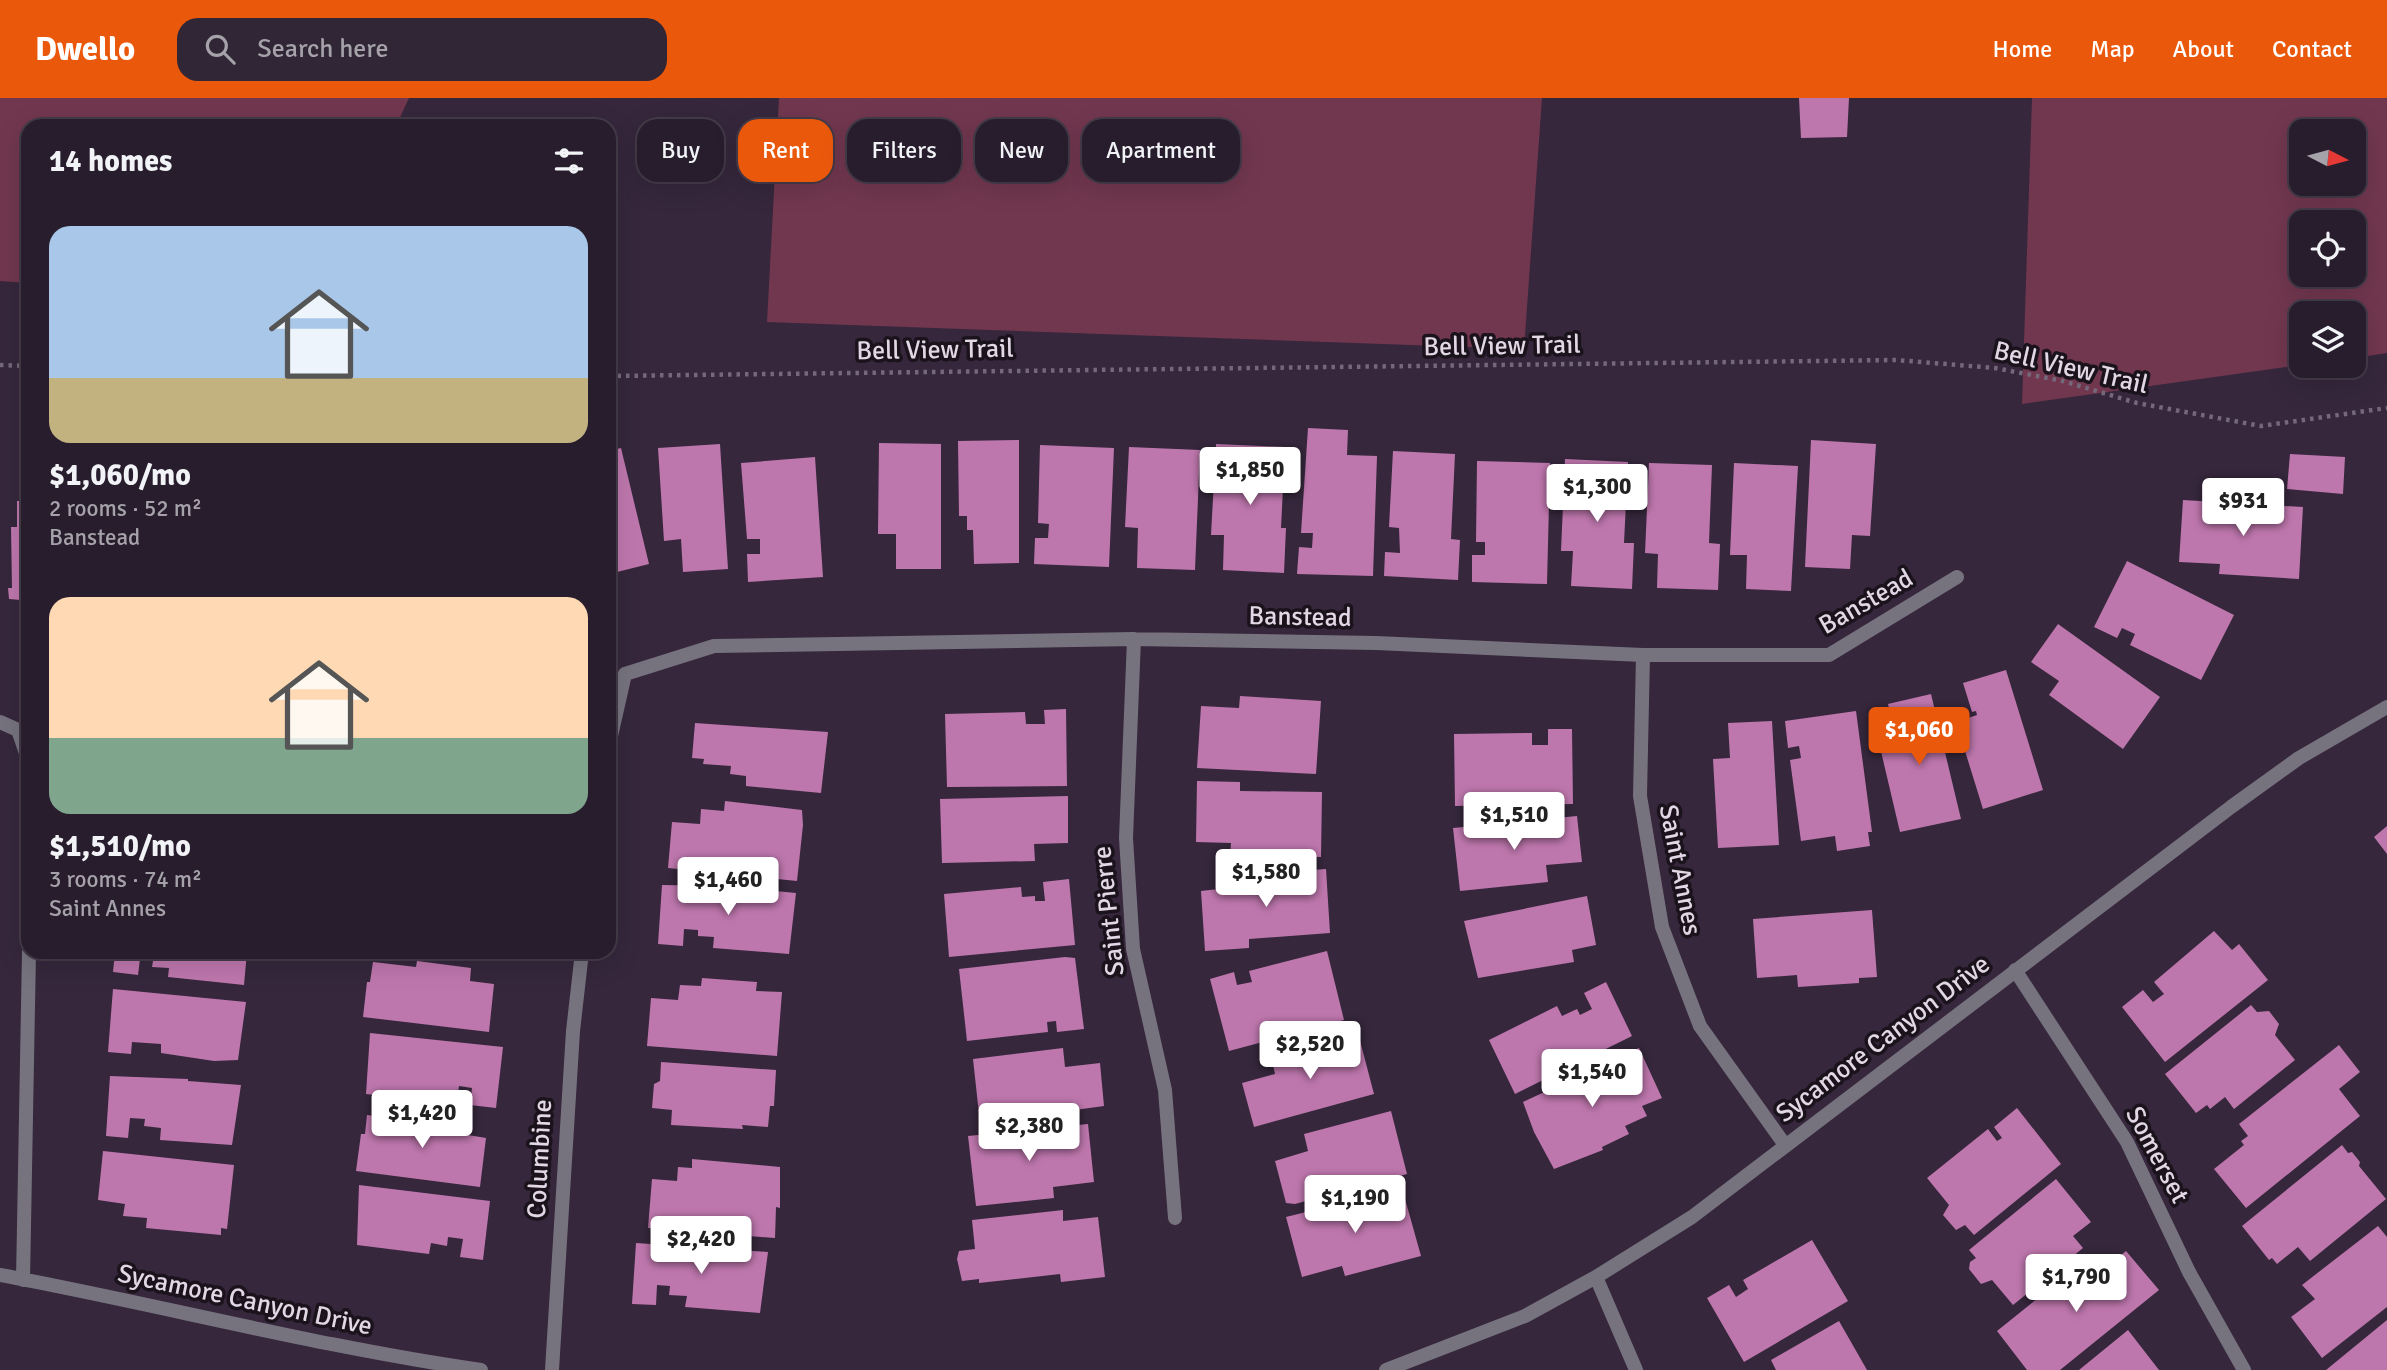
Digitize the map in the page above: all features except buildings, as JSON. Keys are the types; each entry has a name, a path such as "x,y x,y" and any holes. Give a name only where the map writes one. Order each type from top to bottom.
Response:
{"street":[{"name":"Banstead","path":"616,714 625,674 714,646 1134,639 1376,643 1643,656 1829,655 1957,577"},
{"name":"Saint Pierre","path":"1134,639 1126,838 1133,949 1165,1090 1175,1218"},
{"name":"Saint Annes","path":"1643,656 1640,796 1662,927 1700,1026 1785,1145"},
{"name":"Sycamore Canyon Drive","path":"1386,1370 1525,1317 1596,1277 1692,1217 2015,970 2299,758 2387,707"},
{"path":"0,722 18,730 21,739"},
{"path":"23,1280 29,959"},
{"name":"Columbine","path":"552,1370 573,1031 581,959"},
{"name":"Somerset","path":"2015,970 2127,1142 2189,1272 2244,1370"},
{"name":"Sycamore Canyon Drive","path":"0,1275 340,1346 481,1370"},
{"path":"1596,1277 1636,1370"}],"path":[{"name":"Bell View Trail","path":"616,376 1896,360 1995,368 2063,381 2137,403 2261,426 2387,408"},
{"path":"0,365 21,366"}],"shaded area":[{"path":"0,98 409,98 399,119 21,119 21,282 0,281"},
{"path":"779,98 1542,98 1524,349 767,322 774,182 833,182 833,119 778,119"},
{"path":"2032,98 2387,98 2387,353 2366,356 2366,301 2289,301 2289,367 2022,404"}]}
